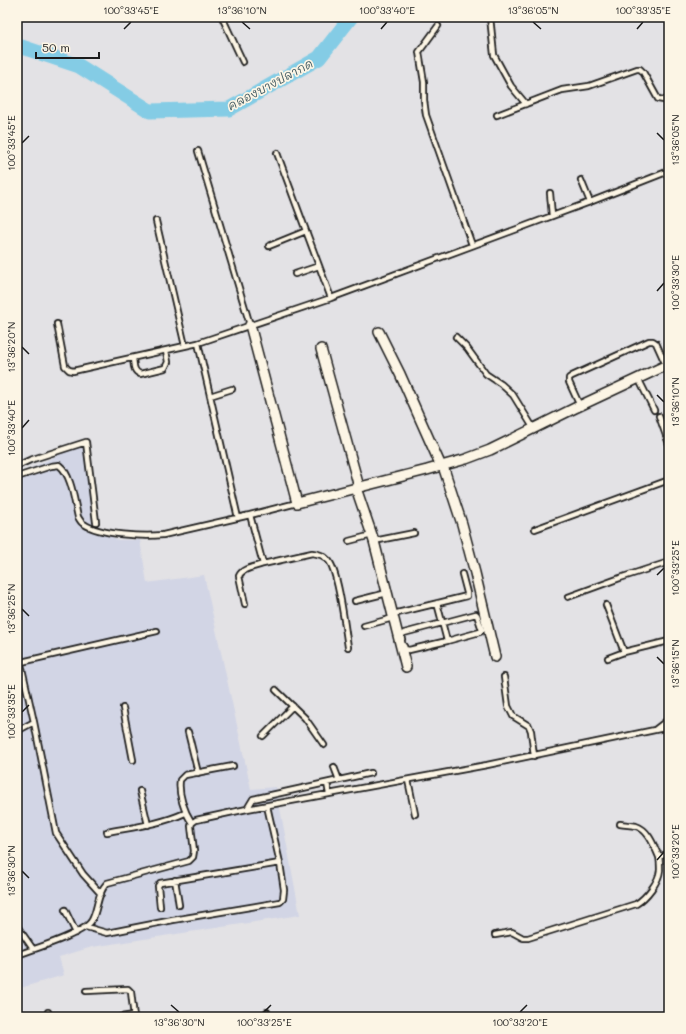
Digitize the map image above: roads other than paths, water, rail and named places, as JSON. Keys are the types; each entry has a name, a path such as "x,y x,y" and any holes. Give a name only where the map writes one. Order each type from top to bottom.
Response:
{"street":[{"path":"250,325 297,503 442,466 490,450 667,365"},
{"path":"378,332 400,374 442,466 464,531 495,657"},
{"path":"321,349 357,487 373,538 406,667"}],"lane":[{"path":"222,17 243,62"},
{"path":"490,17 494,55 512,86 526,104"},
{"path":"438,26 419,52 424,82 426,116 472,246"},
{"path":"497,115 562,90 589,86 640,69 658,99 664,100"},
{"path":"198,151 250,325"},
{"path":"276,153 330,298"},
{"path":"57,324 65,366 68,370 73,371 198,343 330,298 590,202 669,171"},
{"path":"581,180 590,202"},
{"path":"550,193 552,216"},
{"path":"156,221 186,346"},
{"path":"269,246 306,231"},
{"path":"296,274 319,266"},
{"path":"456,337 467,348 486,374 513,394 534,429"},
{"path":"580,406 569,382 569,378 572,376 649,341 656,342 667,365"},
{"path":"198,343 238,518"},
{"path":"133,358 135,370 140,374 165,368 168,362 166,351"},
{"path":"638,378 654,410"},
{"path":"210,396 232,389"},
{"path":"659,416 669,444"},
{"path":"17,466 30,460 86,442 96,522"},
{"path":"17,477 58,465 63,468 68,476 78,517 85,525 99,530 148,537 238,518 297,503"},
{"path":"535,529 669,480"},
{"path":"250,515 263,564"},
{"path":"349,541 414,533"},
{"path":"245,604 238,576 240,572 263,564 312,553 320,554 328,559 335,574 348,647"},
{"path":"568,597 669,562"},
{"path":"364,626 437,603 467,596 468,593 462,574"},
{"path":"355,601 387,593"},
{"path":"437,603 447,641"},
{"path":"606,605 624,652"},
{"path":"476,614 478,615 482,630 480,632 447,641 407,650 405,649 401,636 404,633 476,614"},
{"path":"19,663 157,631"},
{"path":"608,658 624,652 669,641"},
{"path":"17,646 19,663 34,722 56,834 83,874 101,894"},
{"path":"504,677 508,706 513,716 529,726 534,756"},
{"path":"276,690 305,718 324,745"},
{"path":"263,736 293,706"},
{"path":"123,708 133,760"},
{"path":"655,730 669,719"},
{"path":"17,731 34,722"},
{"path":"192,823 196,820 248,809 534,756 669,727"},
{"path":"188,732 198,773"},
{"path":"17,955 76,932 90,924 104,885 110,882 189,861 194,857 192,823 186,813 179,785 180,780 184,776 233,766"},
{"path":"334,767 339,780"},
{"path":"248,809 253,799 371,773"},
{"path":"408,780 415,814"},
{"path":"327,783 329,794"},
{"path":"140,791 148,825"},
{"path":"86,927 107,933 280,902 284,896 280,863 267,806"},
{"path":"107,832 148,825 186,813"},
{"path":"495,935 512,932 523,938 528,938 636,904 646,897 660,871 659,857 652,840 645,831 637,826 620,824"},
{"path":"659,857 669,853"},
{"path":"160,907 159,884 174,880 280,863"},
{"path":"174,880 179,905"},
{"path":"65,910 76,932"},
{"path":"17,926 33,949"},
{"path":"86,991 128,989 131,992 134,1016 121,1017"}],"waterway":[{"name":"คลองบางปลากด","path":"17,48 22,47 79,66 150,111 229,109 319,58 351,17"}]}
